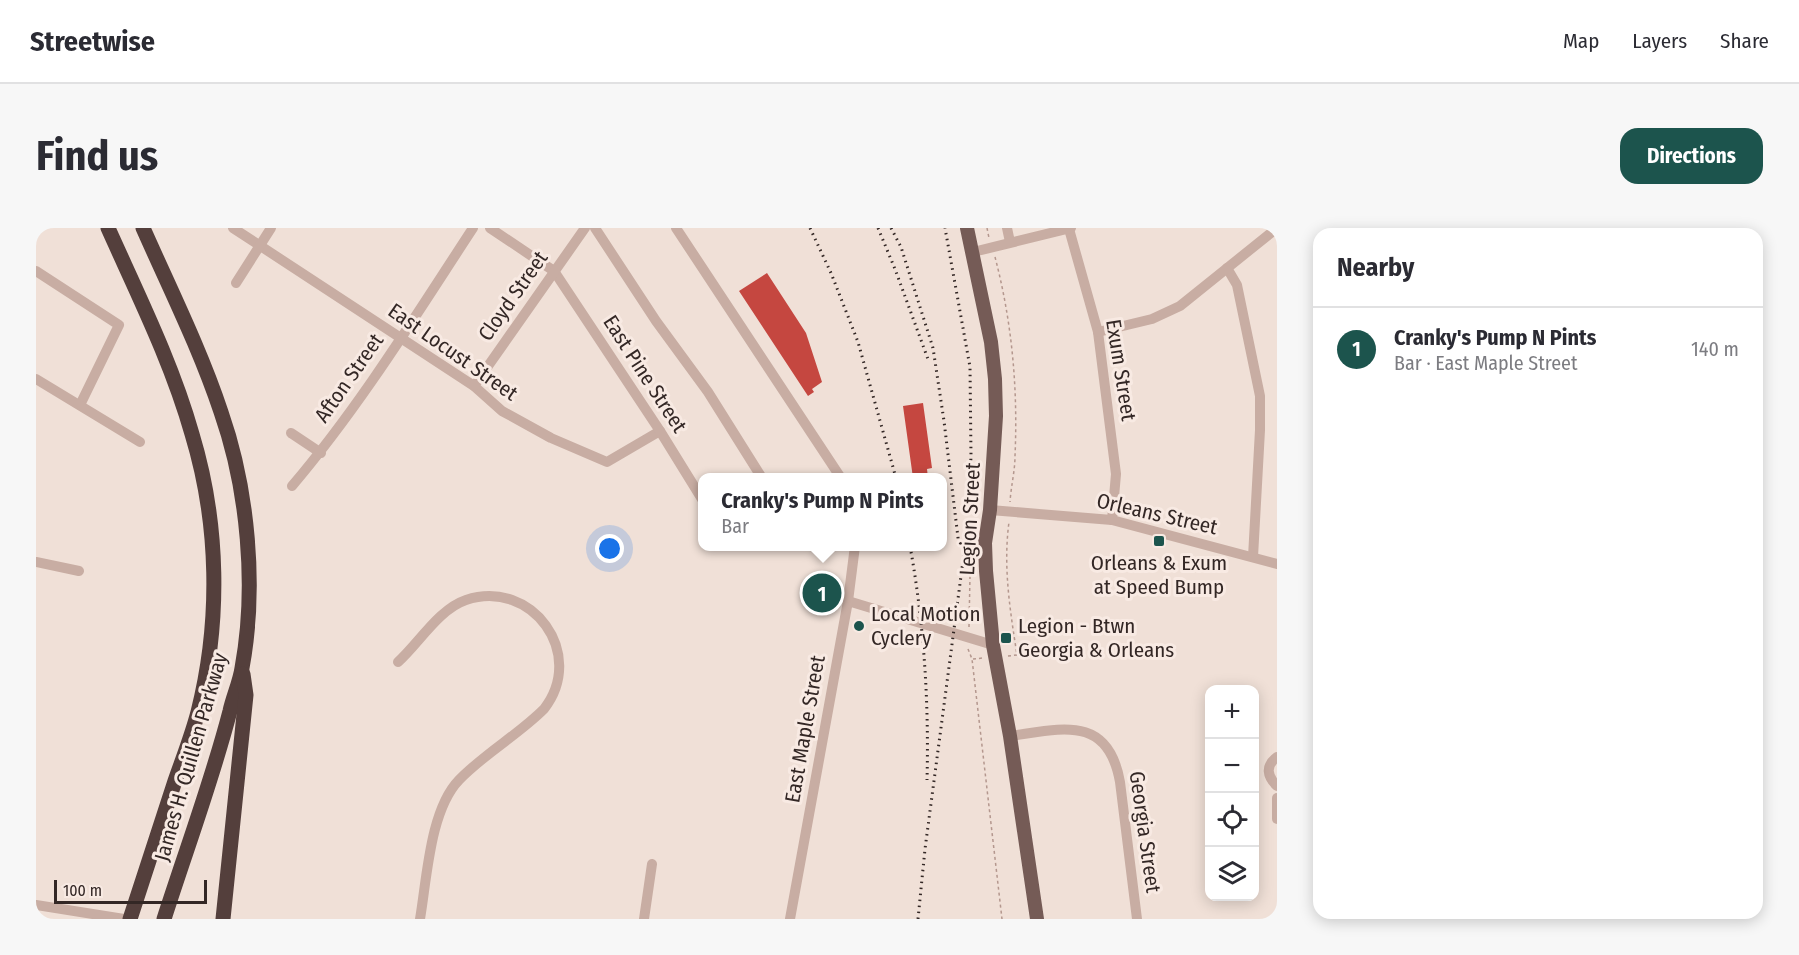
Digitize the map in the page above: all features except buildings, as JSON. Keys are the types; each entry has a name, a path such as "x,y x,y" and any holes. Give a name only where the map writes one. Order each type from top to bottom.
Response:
{"highway":[{"name":"James H. Quillen Parkway","path":"108,228 176,385 192,433 210,515 213,566 213,620 198,712 130,919"},
{"name":"James H. Quillen Parkway","path":"143,228 205,368 222,413 235,459 243,501 249,575 247,629 242,669 164,919"},
{"path":"223,919 246,695 242,669"}],"main road":[{"name":"Legion Street","path":"967,228 991,342 995,378 996,416 986,543 986,571 994,651 1010,736 1037,919"}],"street":[{"name":"East Locust Street","path":"233,228 474,386 502,411 551,438 607,462 660,430"},
{"path":"236,282 271,228"},
{"name":"Afton Street","path":"292,486 321,453 473,228"},
{"path":"490,228 554,271"},
{"name":"Cloyd Street","path":"474,386 585,228"},
{"path":"595,228 656,321 708,392 759,473"},
{"path":"676,228 838,473"},
{"path":"1007,228 1010,242"},
{"path":"973,252 1046,230 1070,228"},
{"name":"Exum Street","path":"1070,228 1098,332 1116,474 1112,520"},
{"path":"1098,332 1152,319 1180,306 1277,228"},
{"path":"1227,268 1238,285 1260,396 1253,557"},
{"name":"East Pine Street","path":"554,271 660,430 698,492"},
{"path":"37,274 119,325 80,405"},
{"path":"36,379 140,442"},
{"path":"291,433 321,453"},
{"name":"Orleans Street","path":"990,510 1112,520 1277,564"},
{"name":"East Maple Street","path":"790,919 848,602 854,551"},
{"path":"36,562 79,571"},
{"path":"398,662 451,608 462,601 491,596 517,601 535,613 550,633 559,659 556,688 544,709 472,767 458,780 445,800 435,828 420,919"},
{"path":"848,602 994,651"},
{"name":"Georgia Street","path":"1010,736 1075,729 1087,732 1100,740 1111,752 1117,765 1120,782 1137,919"},
{"path":"1277,757 1271,762 1268,770 1277,786"},
{"path":"1277,798 1277,819"},
{"path":"644,919 652,864"},
{"path":"36,905 124,919"}],"path":[{"path":"972,659 994,651 1017,655 1008,602 1006,569 1015,459 1016,387 1008,314 987,228"},
{"path":"969,632 970,575 974,556"},
{"path":"967,644 972,659 1002,919"}],"railway":[{"path":"810,228 831,273 858,342 895,473"},
{"path":"878,228 929,362"},
{"path":"891,228 901,247 933,348 959,546"},
{"path":"918,919 925,849 968,523 971,456 970,367 945,228"},
{"path":"911,551 919,604 924,663 927,780"}],"place":[{"name":"Orleans & Exum at Speed Bump","path":"1159,541"},
{"name":"Cranky's Pump N Pints","path":"822,593"},
{"name":"Local Motion Cyclery","path":"859,626"},
{"name":"Legion - Btwn Georgia & Orleans","path":"1006,638"}]}
